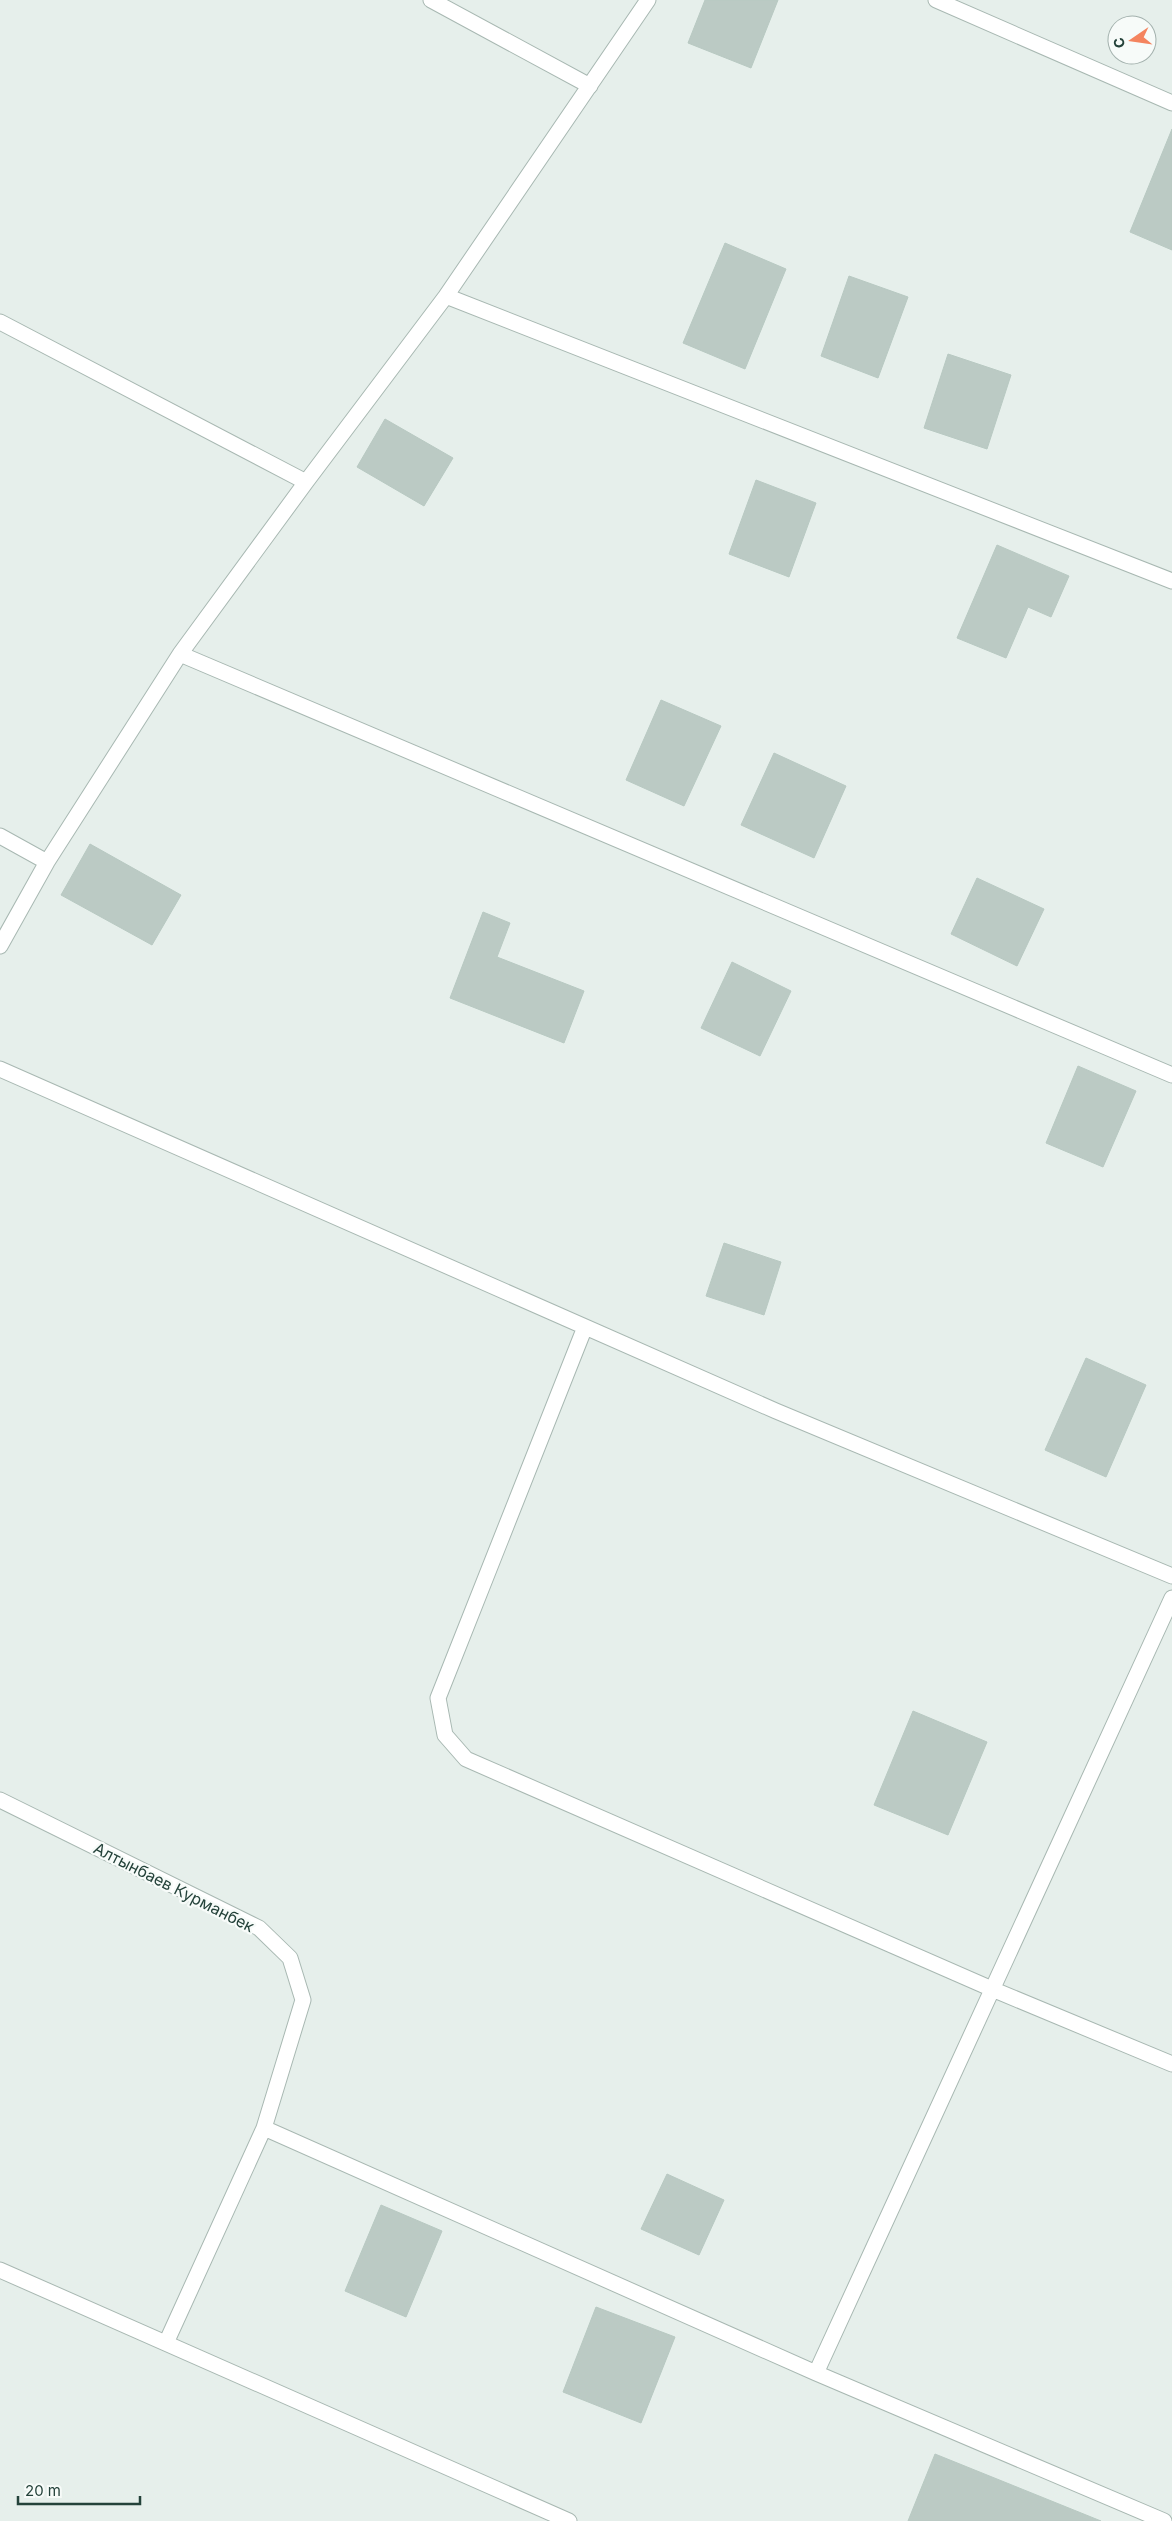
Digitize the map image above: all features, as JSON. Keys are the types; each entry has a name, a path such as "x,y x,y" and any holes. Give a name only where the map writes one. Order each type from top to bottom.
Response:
{"street":[{"path":"431,0 590,86"},
{"path":"0,946 47,862 180,654 446,296 648,0"},
{"path":"936,0 1172,102"},
{"path":"446,296 1172,581"},
{"path":"0,322 306,482"},
{"path":"180,654 1172,1075"},
{"path":"0,836 47,862"},
{"path":"0,1069 776,1411 1172,1576"},
{"path":"585,1327 438,1698 445,1735 466,1759 992,1989 1172,2064"},
{"path":"816,2373 1172,1598"},
{"name":"Алтынбаев Курманбек","path":"0,1800 259,1928 290,1958 303,2000 264,2128 166,2343"},
{"path":"264,2128 816,2373 1164,2521"},
{"path":"0,2270 570,2521"}],"building":[{"path":"705,0 778,0 751,68 688,43"},
{"path":"1172,129 1172,250 1130,232"},
{"path":"725,243 786,269 745,369 683,343"},
{"path":"849,276 908,297 878,378 821,356"},
{"path":"948,354 1011,375 987,449 924,428"},
{"path":"385,419 453,458 424,506 357,467"},
{"path":"756,480 816,503 789,577 729,554"},
{"path":"997,545 1069,576 1051,617 1028,607 1006,658 957,638"},
{"path":"661,700 721,726 684,806 626,780"},
{"path":"774,753 846,786 814,858 741,825"},
{"path":"90,844 181,895 152,945 61,895"},
{"path":"977,878 1044,909 1017,966 951,934"},
{"path":"483,912 510,923 497,957 584,991 564,1043 450,998"},
{"path":"732,962 791,991 760,1056 701,1028"},
{"path":"1078,1066 1136,1091 1103,1167 1046,1143"},
{"path":"724,1243 781,1262 764,1315 706,1296"},
{"path":"1086,1358 1146,1385 1106,1477 1045,1450"},
{"path":"913,1711 987,1742 948,1835 874,1805"},
{"path":"667,2174 724,2200 699,2255 641,2229"},
{"path":"381,2205 442,2231 406,2317 345,2291"},
{"path":"596,2307 675,2337 641,2423 563,2392"},
{"path":"935,2454 1101,2521 908,2521"}]}
